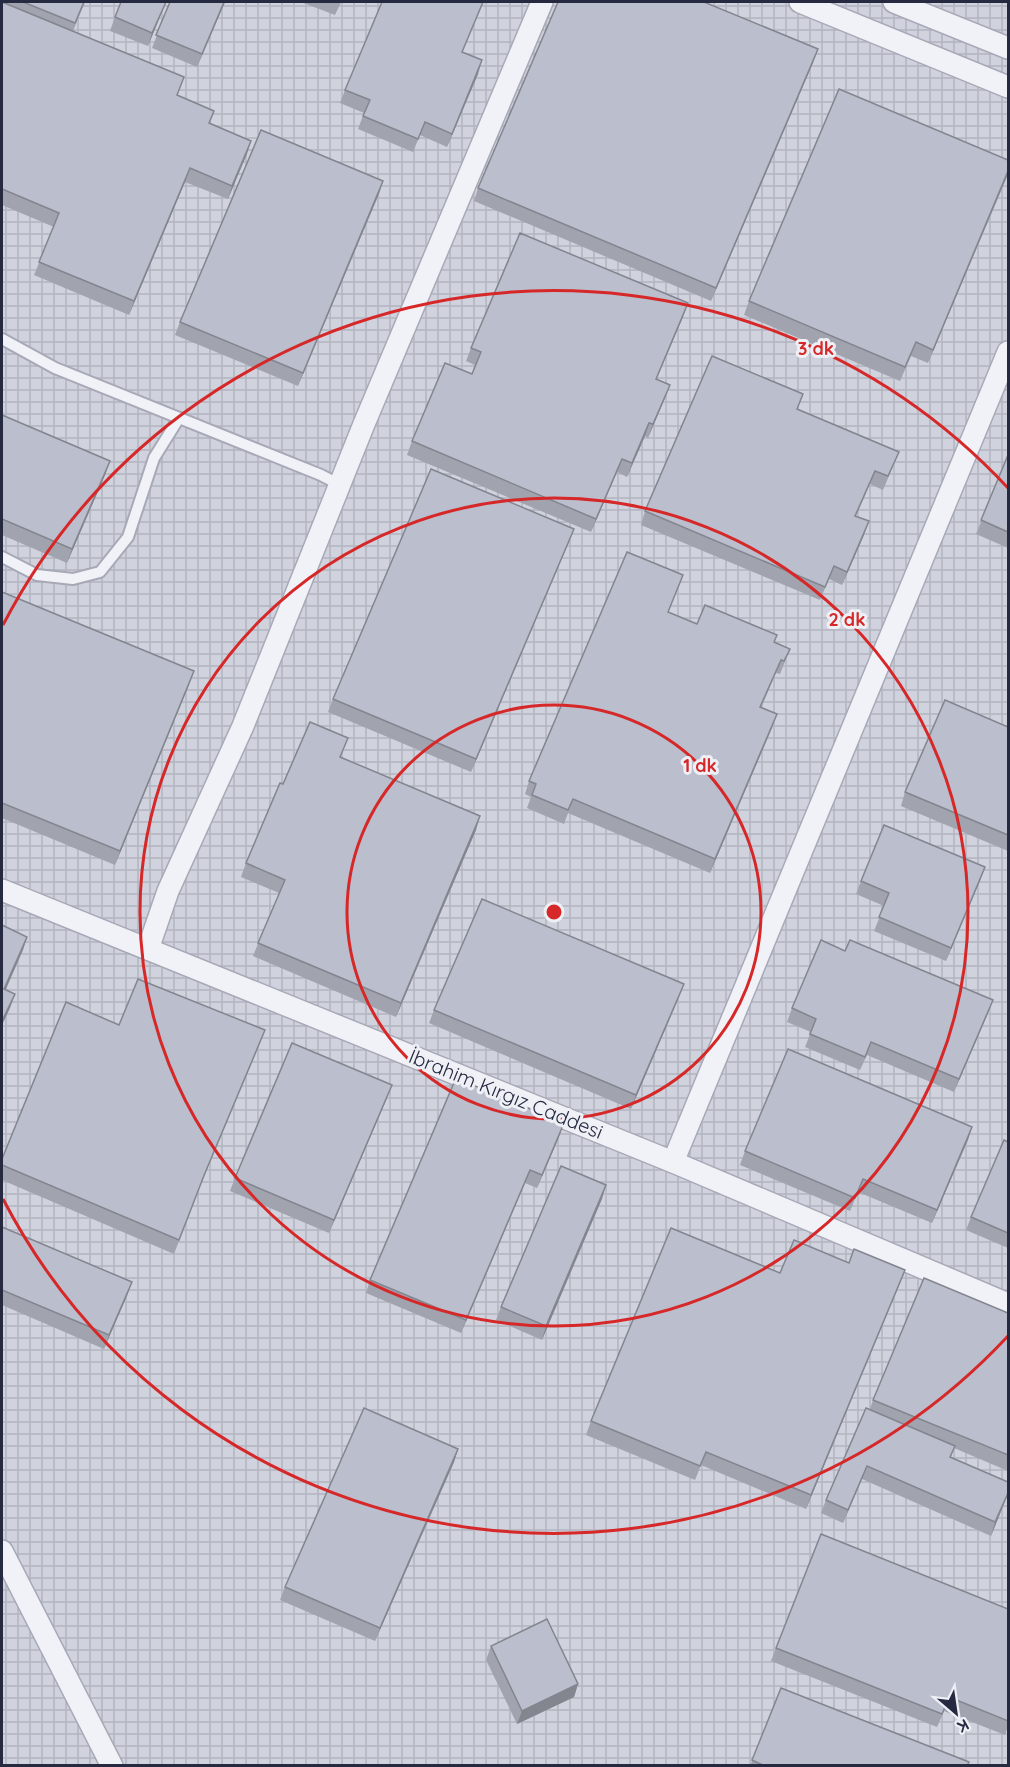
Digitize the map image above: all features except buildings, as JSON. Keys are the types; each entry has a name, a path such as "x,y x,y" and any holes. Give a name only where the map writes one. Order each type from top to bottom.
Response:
{"street":[{"path":"148,949 168,891 243,726 340,485 542,2"},
{"path":"800,2 1008,87"},
{"path":"894,2 1008,48"},
{"path":"673,1162 1008,352"},
{"name":"İbrahim Kırgız Caddesi","path":"2,890 673,1162 1008,1304"},
{"path":"2,1551 112,1766"}],"lane":[{"path":"2,339 55,368 321,475 340,485"},
{"path":"2,557 37,575 73,579 100,572 128,537 154,458 179,418"}],"shaded area":[{"path":"2,2 1008,2 1008,1765 2,1765"}]}
